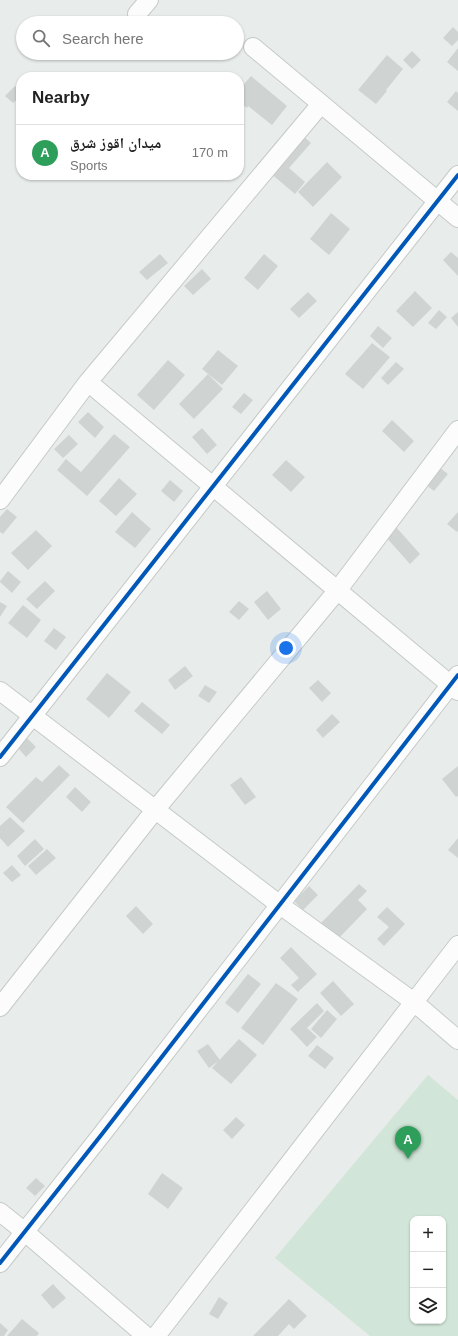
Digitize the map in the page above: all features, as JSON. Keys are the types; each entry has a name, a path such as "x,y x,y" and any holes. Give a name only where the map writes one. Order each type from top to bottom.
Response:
{"street":[{"path":"136,14 149,0"},
{"path":"253,47 458,218"},
{"path":"0,500 88,382 321,104"},
{"path":"0,757 458,175"},
{"path":"0,1263 455,683 337,591 88,382"},
{"path":"0,1007 155,810 337,591 458,430"},
{"path":"0,691 280,905 414,1002 458,1040"},
{"path":"156,1336 458,945"},
{"path":"0,1212 146,1336"}],"green space":[{"path":"428,1075 458,1100 458,1336 370,1336 275,1258"}],"building":[{"path":"453,27 458,32 458,40 452,46 443,38"},
{"path":"458,48 458,71 447,62"},
{"path":"412,51 421,60 412,69 403,60"},
{"path":"387,55 403,69 376,104 358,90"},
{"path":"251,76 287,106 272,125 248,106 247,108 244,106 244,84"},
{"path":"15,86 16,87 16,100 13,103 5,96"},
{"path":"456,91 458,93 458,111 447,102"},
{"path":"302,135 311,143 289,168 305,182 295,194 269,172"},
{"path":"327,162 342,177 313,207 298,192"},
{"path":"331,213 350,229 329,255 310,239"},
{"path":"451,252 458,258 458,276 443,260"},
{"path":"160,254 168,263 147,280 139,272"},
{"path":"264,254 278,266 258,290 244,278"},
{"path":"202,269 211,279 193,295 184,286"},
{"path":"415,291 432,308 413,327 396,311"},
{"path":"308,292 317,301 299,318 290,309"},
{"path":"439,310 447,317 436,329 428,323"},
{"path":"458,312 458,327 451,318"},
{"path":"378,326 392,338 383,348 370,336"},
{"path":"372,343 390,357 363,389 345,374"},
{"path":"218,350 238,366 222,385 202,369"},
{"path":"168,360 185,375 154,410 137,395"},
{"path":"396,362 404,369 388,385 381,378"},
{"path":"208,374 223,389 194,419 179,404"},
{"path":"244,393 253,400 241,414 232,407"},
{"path":"88,412 104,427 95,438 78,422"},
{"path":"392,420 414,441 404,452 382,431"},
{"path":"202,428 217,445 207,454 192,437"},
{"path":"114,434 130,447 87,496 57,470 66,459 81,472"},
{"path":"69,435 78,444 63,458 54,449"},
{"path":"286,460 305,477 291,492 272,475"},
{"path":"439,467 448,474 434,491 425,484"},
{"path":"119,478 137,494 116,516 99,501"},
{"path":"170,480 183,491 174,502 161,491"},
{"path":"7,509 17,517 3,534 0,532 0,517"},
{"path":"132,512 151,529 135,548 115,532"},
{"path":"458,512 458,531 457,532 447,524"},
{"path":"396,527 420,554 410,564 385,536"},
{"path":"36,530 52,546 28,570 11,553"},
{"path":"8,571 21,582 12,593 0,582"},
{"path":"45,581 55,591 37,609 26,599"},
{"path":"267,591 281,609 268,620 254,602"},
{"path":"239,601 249,609 239,620 229,612"},
{"path":"0,602 7,606 0,617"},
{"path":"23,605 41,620 27,638 8,623"},
{"path":"54,628 66,637 56,650 44,641"},
{"path":"185,666 193,676 175,690 168,680"},
{"path":"107,673 131,692 109,718 86,699"},
{"path":"318,680 331,693 322,702 309,688"},
{"path":"205,685 217,692 209,703 198,696"},
{"path":"142,702 170,725 162,734 134,711"},
{"path":"332,714 340,722 323,738 316,730"},
{"path":"27,738 36,747 26,757 17,747"},
{"path":"59,765 70,775 23,823 6,807 36,777 42,782"},
{"path":"458,766 458,796 456,797 442,779"},
{"path":"241,777 256,797 245,805 230,785"},
{"path":"75,787 91,802 82,812 66,797"},
{"path":"10,817 25,831 8,847 0,838 0,826"},
{"path":"458,838 458,858 448,850"},
{"path":"35,839 44,849 25,866 17,856"},
{"path":"47,849 56,858 36,875 28,866"},
{"path":"12,865 21,875 12,882 3,873"},
{"path":"359,884 367,891 358,900 367,909 338,939 321,923"},
{"path":"309,886 318,895 303,910 294,901"},
{"path":"136,906 153,924 143,934 126,916"},
{"path":"387,907 405,924 384,946 377,939 389,927 377,917"},
{"path":"291,947 317,974 298,992 291,985 299,978 280,958"},
{"path":"248,974 261,984 238,1013 225,1003"},
{"path":"333,981 354,1004 341,1016 320,993"},
{"path":"276,983 298,999 263,1045 241,1028"},
{"path":"317,1003 324,1011 307,1028 317,1037 307,1047 290,1029"},
{"path":"327,1010 337,1019 321,1038 311,1029"},
{"path":"239,1039 257,1055 231,1084 212,1068"},
{"path":"208,1044 220,1060 209,1068 197,1051"},
{"path":"317,1045 334,1058 325,1069 308,1056"},
{"path":"236,1117 245,1125 232,1139 223,1130"},
{"path":"162,1173 183,1188 168,1209 148,1194"},
{"path":"36,1178 45,1186 35,1196 26,1188"},
{"path":"53,1284 66,1298 53,1309 41,1295"},
{"path":"219,1297 228,1303 218,1319 209,1314"},
{"path":"289,1299 307,1316 294,1329 289,1324 278,1336 253,1336"},
{"path":"22,1319 39,1333 37,1336 7,1336"},
{"path":"0,1323 8,1330 4,1336 0,1336"}],"cycle path":[{"path":"0,757 458,175"},
{"path":"0,1263 458,675"}],"place":[{"name":"ميدان اقوز شرق","path":"408,1159"}]}
